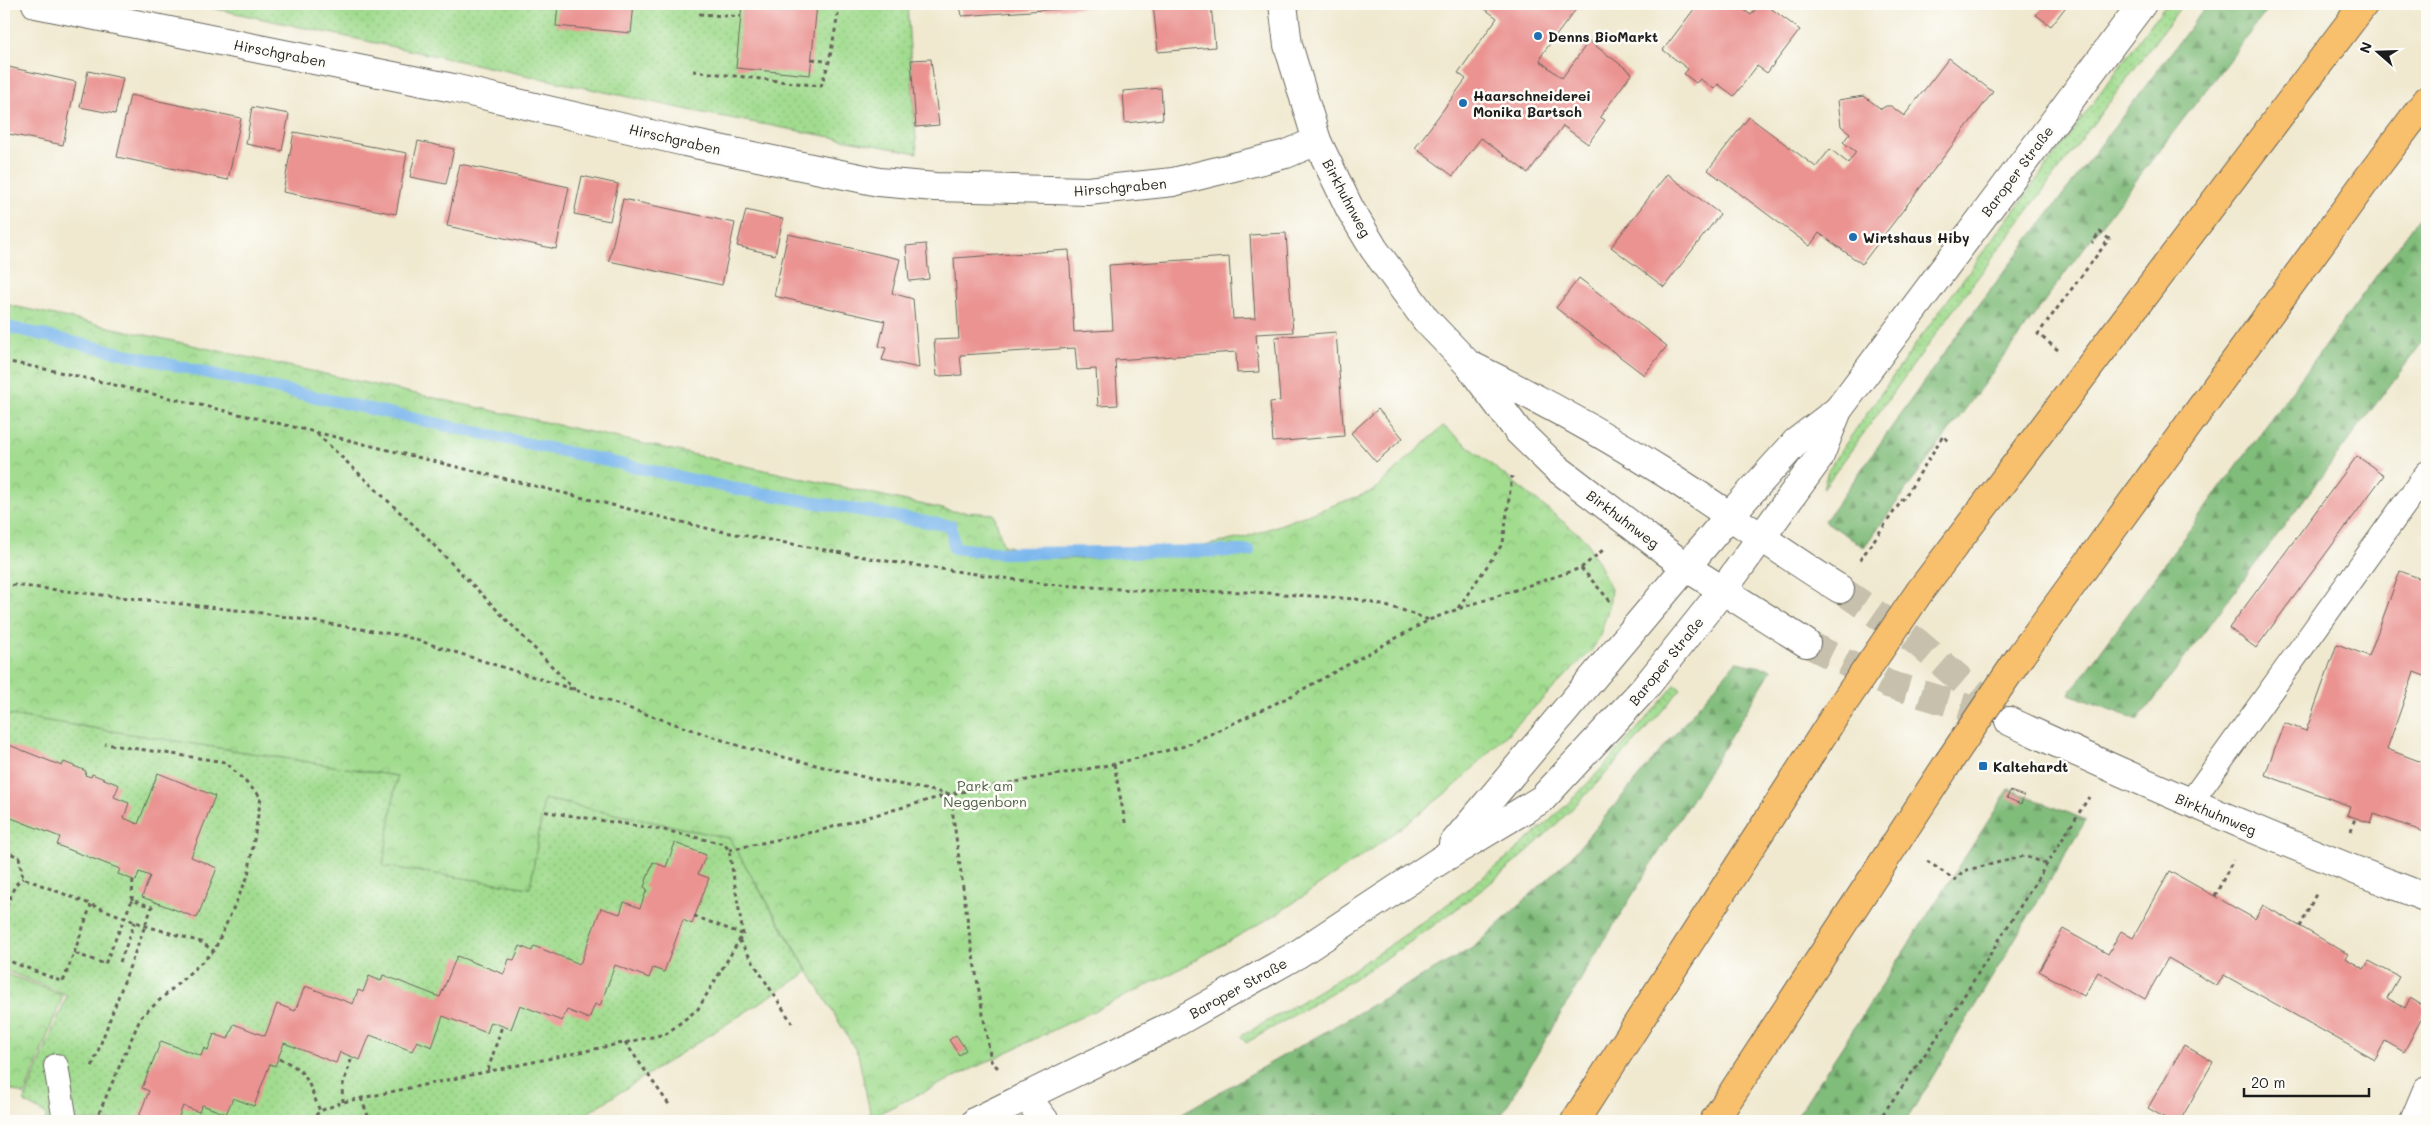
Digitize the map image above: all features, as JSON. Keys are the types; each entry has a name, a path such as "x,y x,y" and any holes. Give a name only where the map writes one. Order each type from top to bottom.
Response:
{"highway":[{"path":"1575,1121 1838,711 1920,591 2364,4"},
{"path":"1714,1121 2021,655 2359,190 2427,100"}],"street":[{"name":"Hirschgraben","path":"36,4 452,88 685,142 879,182 935,187 1088,191 1173,182 1286,154 1318,141"},
{"name":"Birkhuhnweg","path":"1283,4 1288,45 1318,141 1350,209 1374,249 1426,320 1468,364 1518,431 1554,466 1686,567 1806,643"},
{"name":"Baroper Straße","path":"976,1121 1172,1025 1298,954 1439,861 1542,799 1644,689 1723,590 1819,458 1838,410 2142,4"},
{"name":"Birkhuhnweg","path":"1468,364 1582,422 1669,476 1840,589"},
{"name":"Baroper Straße","path":"1439,861 1729,516 1796,442 1838,410"},
{"name":"Birkhuhnweg","path":"2009,721 2106,766 2249,828 2427,898"},
{"path":"2414,1121 2427,1090"},
{"path":"1026,1096 1045,1121"}],"lane":[{"path":"2190,803 2427,473"},
{"path":"56,1066 65,1121"}],"path":[{"path":"693,71 821,86 829,62 840,4"},
{"path":"699,14 741,17"},
{"path":"812,59 829,62"},
{"path":"2086,372 2038,334 2109,238 2100,232 2092,243"},
{"path":"4,361 55,371 315,432 714,530 892,562 1046,584 1151,591 1252,592 1356,599 1402,610 1429,620"},
{"path":"1458,609 1502,543 1518,431"},
{"path":"315,432 421,532 576,690"},
{"path":"1867,549 1943,436 1949,441"},
{"path":"729,850 822,830 950,794 1114,764 1185,746 1289,697 1429,620 1581,568 1634,629"},
{"path":"4,584 262,614 404,636 576,690 742,747 872,779 950,794"},
{"path":"96,1108 97,1118 142,1017 214,951 248,876 262,797 225,762 105,744"},
{"path":"1114,764 1126,826"},
{"path":"1878,1121 1945,1026 2079,814 2106,766"},
{"path":"950,794 970,938 992,1061 1026,1096"},
{"path":"310,1121 320,1111 343,1102 666,1034 698,1009 743,934 729,850 724,844 664,830 541,811"},
{"path":"2215,896 2249,828"},
{"path":"4,851 19,857 24,878"},
{"path":"1957,876 1963,871 2025,856 2047,864"},
{"path":"24,878 125,919 200,942 214,951"},
{"path":"4,914 15,885 24,878"},
{"path":"74,953 105,964 132,900 133,879"},
{"path":"91,1068 152,907 132,900"},
{"path":"4,959 63,982 91,905"},
{"path":"694,916 743,934"},
{"path":"120,962 135,922"},
{"path":"739,940 792,1023"},
{"path":"488,1070 502,1026"},
{"path":"625,1042 670,1106"},
{"path":"343,1102 342,1088 352,1057"},
{"path":"279,1058 296,1065 303,1072 320,1111"},
{"path":"360,1098 370,1121"}],"green space":[{"path":"193,4 907,4 917,153 703,113"},
{"path":"2166,4 2183,4 1957,305 1823,489 1828,471 1835,459 1925,331"},
{"path":"2208,4 2272,4 2074,261 1864,547 1825,521 1969,318"},
{"path":"2427,207 2427,336 2138,720 2069,694"},
{"name":"Park am Neggenborn","path":"4,304 952,511 994,514 1003,545 1061,559 1162,555 1246,537 1373,491 1443,426 1586,540 1611,589 1609,607 1599,638 1591,651 1454,787 1375,847 1277,914 1167,976 871,1117 858,1054 729,838 544,799 530,888 383,866 397,776 4,714"},
{"path":"1736,662 1772,669 1588,967 1498,1121 1177,1121 1179,1115 1474,947 1569,859"},
{"path":"1676,684 1681,689 1635,742 1562,818 1511,866 1456,910 1397,951 1338,989 1246,1043 1241,1036 1317,992 1391,944 1462,893 1530,838 1606,764"},
{"path":"4,714 397,776 383,866 530,888 544,799 729,838 808,972 575,1121 44,1121 47,1115 24,1102 67,995 4,970"},
{"path":"2009,789 2086,820 1906,1121 1794,1121"},
{"path":"4,973 63,995 25,1095 4,1087"}],"building":[{"path":"558,4 634,4 631,33 556,26"},
{"path":"742,4 817,4 810,75 736,68"},
{"path":"920,4 1112,5 962,16 960,5 920,8"},
{"path":"1153,4 1211,4 1215,47 1158,52"},
{"path":"1478,4 1580,4 1543,53 1540,61 1562,78 1589,41 1632,73 1600,117 1605,120 1588,144 1563,126 1528,173 1481,138 1453,176 1415,148 1466,79 1458,73 1497,18"},
{"path":"1698,4 1736,4 1751,15 1759,4 1765,4 1800,30 1767,73 1757,66 1734,96 1718,84 1714,89 1700,79 1696,83 1684,74 1688,69 1663,50"},
{"path":"2045,4 2068,4 2051,26 2036,15"},
{"path":"1949,58 1993,92 1862,264 1819,233 1810,246 1708,170 1749,117 1816,167 1830,149 1848,163 1856,152 1843,142 1850,133 1841,126 1838,100 1864,96 1881,109 1891,106 1904,116"},
{"path":"931,59 939,125 916,127 911,60"},
{"path":"4,66 76,82 63,145 4,133"},
{"path":"88,71 123,78 115,114 80,107"},
{"path":"1161,88 1163,119 1125,123 1123,91"},
{"path":"130,95 241,118 228,180 117,157"},
{"path":"252,107 289,114 282,151 246,144"},
{"path":"294,132 407,153 396,214 283,192"},
{"path":"418,141 454,149 446,184 410,177"},
{"path":"460,164 569,187 556,249 447,226"},
{"path":"1667,174 1720,214 1664,287 1611,247"},
{"path":"582,176 618,184 610,221 574,214"},
{"path":"623,199 735,223 722,285 609,261"},
{"path":"746,210 783,219 775,255 737,246"},
{"path":"1286,233 1293,332 1256,334 1259,372 1237,373 1236,352 1115,360 1118,405 1098,406 1096,369 1077,370 1075,348 960,355 962,375 937,376 934,340 959,339 954,258 1069,250 1074,332 1113,330 1109,265 1229,257 1233,319 1255,318 1250,235"},
{"path":"788,234 900,259 892,293 913,299 919,368 882,360 886,348 879,346 885,321 774,296"},
{"path":"926,244 929,279 909,281 906,246"},
{"path":"1579,278 1667,346 1644,375 1556,308"},
{"path":"1336,332 1344,436 1273,442 1270,402 1280,401 1275,337"},
{"path":"1378,409 1403,438 1376,462 1351,433"},
{"path":"2357,456 2384,475 2256,648 2229,628"},
{"path":"2400,571 2427,581 2427,677 2414,672 2387,749 2427,764 2427,833 2374,814 2371,823 2347,815 2350,806 2265,775 2284,723 2306,731 2337,644 2369,656"},
{"path":"4,743 62,766 64,762 86,771 85,775 91,777 92,774 119,785 114,797 129,803 124,818 138,824 158,773 215,796 191,857 217,868 197,918 142,897 150,876 139,872 136,881 118,874 120,869 57,845 60,837 4,815"},
{"path":"2010,791 2024,796 2021,804 2007,798"},
{"path":"675,843 706,855 698,874 709,878 692,924 683,920 664,972 653,968 649,978 615,965 600,1006 595,1004 589,1019 567,1010 562,1021 520,1005 511,1029 491,1022 487,1033 443,1016 432,1047 417,1041 412,1051 370,1035 360,1060 340,1052 336,1063 284,1043 275,1066 270,1064 254,1106 233,1098 226,1114 202,1105 199,1112 183,1106 177,1121 137,1121 149,1091 142,1088 161,1041 201,1056 204,1048 208,1050 214,1034 228,1039 234,1024 265,1036 277,1004 295,1011 305,986 353,1004 358,990 363,992 369,976 381,981 383,975 440,997 457,956 504,974 509,959 514,960 520,946 532,951 534,946 580,964 601,908 620,914 624,902 640,908 647,889 644,887 653,862 666,867"},
{"path":"2170,871 2255,919 2263,905 2348,954 2345,958 2364,969 2369,961 2399,977 2387,998 2405,1008 2410,998 2427,1008 2404,1052 2385,1041 2375,1060 2224,975 2217,986 2168,958 2145,999 2098,972 2084,996 2039,971 2063,929 2108,954 2121,931 2133,938"},
{"path":"956,1035 966,1050 959,1055 949,1040"},
{"path":"2184,1045 2213,1062 2180,1121 2170,1121 2148,1108"}],"waterway":[{"path":"4,326 234,379 731,488 951,526 954,548 1002,553 1249,551"}],"tunnel":[{"path":"1840,589 1917,642 2000,714"},
{"path":"1806,643 1888,684 2003,719"}],"place":[{"name":"Denns BioMarkt","path":"1538,36"},
{"name":"Haarschneiderei Monika Bartsch","path":"1463,103"},
{"name":"Wirtshaus Hiby","path":"1853,237"},
{"name":"Kaltehardt","path":"1983,766"}]}
